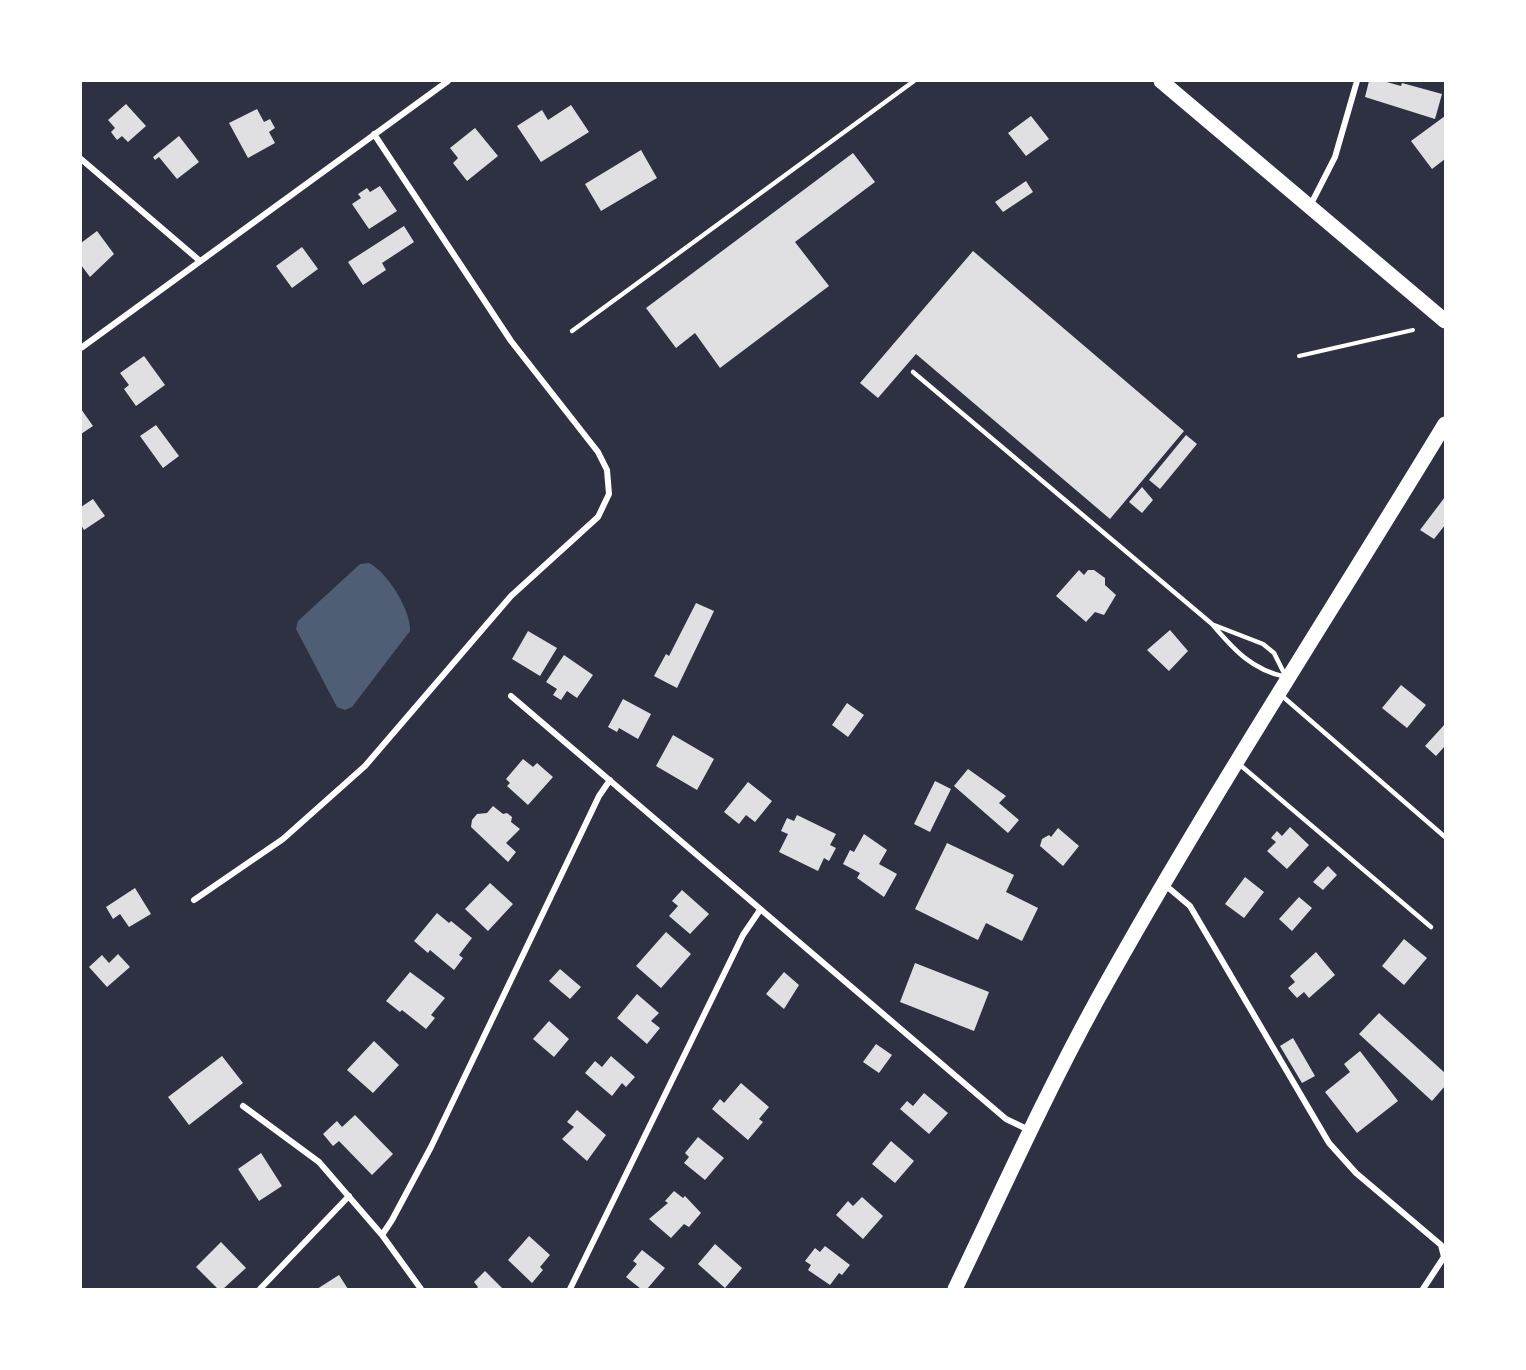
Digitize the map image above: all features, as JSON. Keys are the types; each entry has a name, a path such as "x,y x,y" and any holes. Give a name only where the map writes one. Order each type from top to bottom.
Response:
{"main road":[{"path":"1161,81 1445,321"},
{"path":"955,1289 1095,1004 1163,884 1286,677 1445,424"}],"street":[{"path":"81,348 448,81"},
{"path":"1310,207 1335,157 1357,81"},
{"path":"194,900 282,839 364,766 511,596 598,517 609,494 607,470 598,452 511,341 374,134"},
{"path":"81,159 200,261"},
{"path":"510,696 1006,1119 1031,1131"},
{"path":"382,1235 431,1147 599,796 610,780"},
{"path":"1163,884 1190,906 1329,1143 1356,1173 1441,1245 1444,1257 1423,1289"},
{"path":"570,1289 743,935 760,910"},
{"path":"243,1106 318,1162 382,1235 421,1289"},
{"path":"260,1289 349,1196"}],"lane":[{"path":"572,331 914,81"},
{"path":"913,372 1212,624 1250,664 1266,673 1286,677"},
{"path":"1212,624 1263,644 1274,653 1286,677"},
{"path":"1277,692 1445,837"},
{"path":"1236,762 1431,927"}],"path":[{"path":"1299,356 1413,330"}],"water":[{"path":"369,563 383,574 397,592 407,613 410,631 352,707 345,710 337,707 296,629 298,621 360,564"}],"building":[{"path":"1369,81 1383,81 1401,86 1402,83 1442,94 1435,119 1365,97"},
{"path":"126,104 146,126 128,142 122,136 117,140 111,132 115,128 108,120"},
{"path":"571,105 589,132 541,162 517,126 542,110 548,120"},
{"path":"257,109 264,122 270,119 275,128 269,132 275,143 248,158 229,123"},
{"path":"1031,116 1049,139 1026,156 1008,133"},
{"path":"1445,116 1445,159 1432,169 1411,141"},
{"path":"475,128 498,156 467,181 453,163 458,158 450,148"},
{"path":"179,136 199,162 177,179 159,157 155,160 153,157"},
{"path":"641,150 657,178 601,211 585,184"},
{"path":"853,153 875,182 795,242 829,286 720,368 695,333 676,348 646,308"},
{"path":"1026,181 1033,192 1003,212 995,202"},
{"path":"380,186 397,211 369,229 352,204 361,198 358,194 367,188 370,192"},
{"path":"404,226 414,242 382,263 386,270 363,285 348,262"},
{"path":"97,231 114,254 90,277 81,265 81,243"},
{"path":"302,247 318,269 292,288 276,266"},
{"path":"973,251 1184,431 1110,519 916,354 878,398 860,383"},
{"path":"144,356 165,385 136,406 124,389 129,385 120,373"},
{"path":"81,409 93,426 81,434"},
{"path":"156,425 179,456 163,468 140,436"},
{"path":"1186,435 1197,444 1160,489 1149,480"},
{"path":"1142,487 1153,500 1142,513 1129,502"},
{"path":"1445,497 1445,525 1434,539 1420,530"},
{"path":"93,499 105,516 84,530 81,525 81,507"},
{"path":"1079,570 1084,575 1088,570 1094,570 1105,578 1105,585 1116,595 1104,615 1095,612 1086,622 1056,596"},
{"path":"696,603 714,611 677,688 654,676 666,654 669,656"},
{"path":"1170,630 1188,651 1169,671 1147,650"},
{"path":"528,631 557,648 540,676 512,659"},
{"path":"564,655 593,675 577,698 567,691 561,700 553,695 557,689 546,682"},
{"path":"1401,685 1426,705 1407,728 1382,708"},
{"path":"623,699 651,714 638,739 619,728 617,732 608,727"},
{"path":"847,703 864,715 848,737 832,725"},
{"path":"1445,724 1445,746 1436,756 1425,746"},
{"path":"673,735 714,759 697,790 656,766"},
{"path":"523,759 533,767 537,763 553,777 528,805 507,786 510,783 506,779"},
{"path":"968,769 1006,796 999,803 1019,820 1008,833 954,786"},
{"path":"935,781 951,789 930,832 914,824"},
{"path":"748,782 772,801 755,822 746,815 739,824 724,812"},
{"path":"493,806 503,814 507,813 512,817 511,822 520,829 506,843 516,852 508,862 471,827 472,820 477,814 487,813"},
{"path":"797,815 836,834 830,845 836,848 829,861 824,858 818,871 779,852 788,834 781,831 787,818 794,821"},
{"path":"1290,827 1309,845 1287,869 1267,851 1276,842 1271,838 1277,831 1282,836"},
{"path":"1058,828 1079,846 1063,866 1040,846 1042,839 1049,835 1051,837"},
{"path":"864,834 887,850 879,864 897,874 884,897 857,878 860,873 843,864 850,850 854,852"},
{"path":"947,843 1014,875 1006,892 1038,908 1022,941 986,923 978,940 915,909"},
{"path":"1328,866 1337,875 1323,890 1313,882"},
{"path":"1245,877 1264,892 1244,918 1225,904"},
{"path":"490,883 513,904 488,931 465,909"},
{"path":"135,888 151,914 129,927 120,914 113,919 106,907"},
{"path":"682,890 709,914 690,934 669,916 678,906 672,901"},
{"path":"1299,897 1312,908 1292,931 1279,919"},
{"path":"437,913 472,938 459,955 463,958 454,970 430,950 428,953 414,941"},
{"path":"666,932 691,954 661,988 636,966"},
{"path":"1404,939 1427,958 1404,985 1382,966"},
{"path":"1316,952 1335,975 1309,998 1304,992 1297,998 1288,988 1295,982 1290,976"},
{"path":"118,954 130,967 107,987 89,967 102,955 109,963"},
{"path":"915,963 989,992 974,1031 900,1002"},
{"path":"560,969 581,987 570,999 549,981"},
{"path":"410,972 445,998 431,1015 435,1018 426,1029 402,1010 400,1012 386,1001"},
{"path":"784,972 799,985 784,1009 766,994"},
{"path":"637,994 659,1013 651,1021 660,1028 647,1044 617,1018"},
{"path":"1379,1013 1445,1073 1445,1086 1432,1101 1359,1034"},
{"path":"549,1021 569,1039 554,1057 533,1039"},
{"path":"1293,1038 1315,1076 1302,1083 1280,1046"},
{"path":"374,1041 399,1065 373,1093 347,1070"},
{"path":"876,1044 892,1055 879,1073 863,1062"},
{"path":"1360,1051 1398,1101 1357,1133 1325,1092 1350,1072 1344,1064"},
{"path":"222,1056 243,1083 189,1125 168,1097"},
{"path":"611,1056 635,1077 626,1087 622,1083 612,1096 585,1073 595,1061 602,1067"},
{"path":"741,1083 769,1107 759,1119 763,1122 748,1140 712,1109 720,1099 724,1103"},
{"path":"924,1093 948,1113 929,1134 900,1109 907,1101 913,1106"},
{"path":"577,1110 606,1135 587,1161 562,1139 574,1127 567,1122"},
{"path":"355,1115 393,1154 372,1175 339,1141 333,1146 323,1134 337,1121 342,1127"},
{"path":"698,1137 724,1158 705,1180 684,1163 689,1157 685,1153"},
{"path":"891,1141 914,1161 895,1183 872,1164"},
{"path":"261,1153 282,1186 259,1201 238,1169"},
{"path":"674,1191 683,1198 685,1196 701,1213 689,1227 684,1224 671,1238 649,1219 668,1203 665,1201"},
{"path":"862,1197 883,1216 863,1239 836,1215 848,1201 853,1206"},
{"path":"529,1236 550,1255 540,1267 543,1270 532,1283 508,1260"},
{"path":"221,1242 246,1268 223,1289 218,1289 196,1267"},
{"path":"715,1244 742,1268 725,1288 698,1264"},
{"path":"825,1246 850,1265 842,1275 839,1273 830,1285 808,1270 811,1265 805,1261 815,1248 820,1252"},
{"path":"642,1250 665,1268 647,1289 641,1289 626,1277 637,1264 633,1261"},
{"path":"485,1271 503,1289 476,1289 478,1287 474,1282"},
{"path":"339,1275 348,1289 317,1289"}]}
